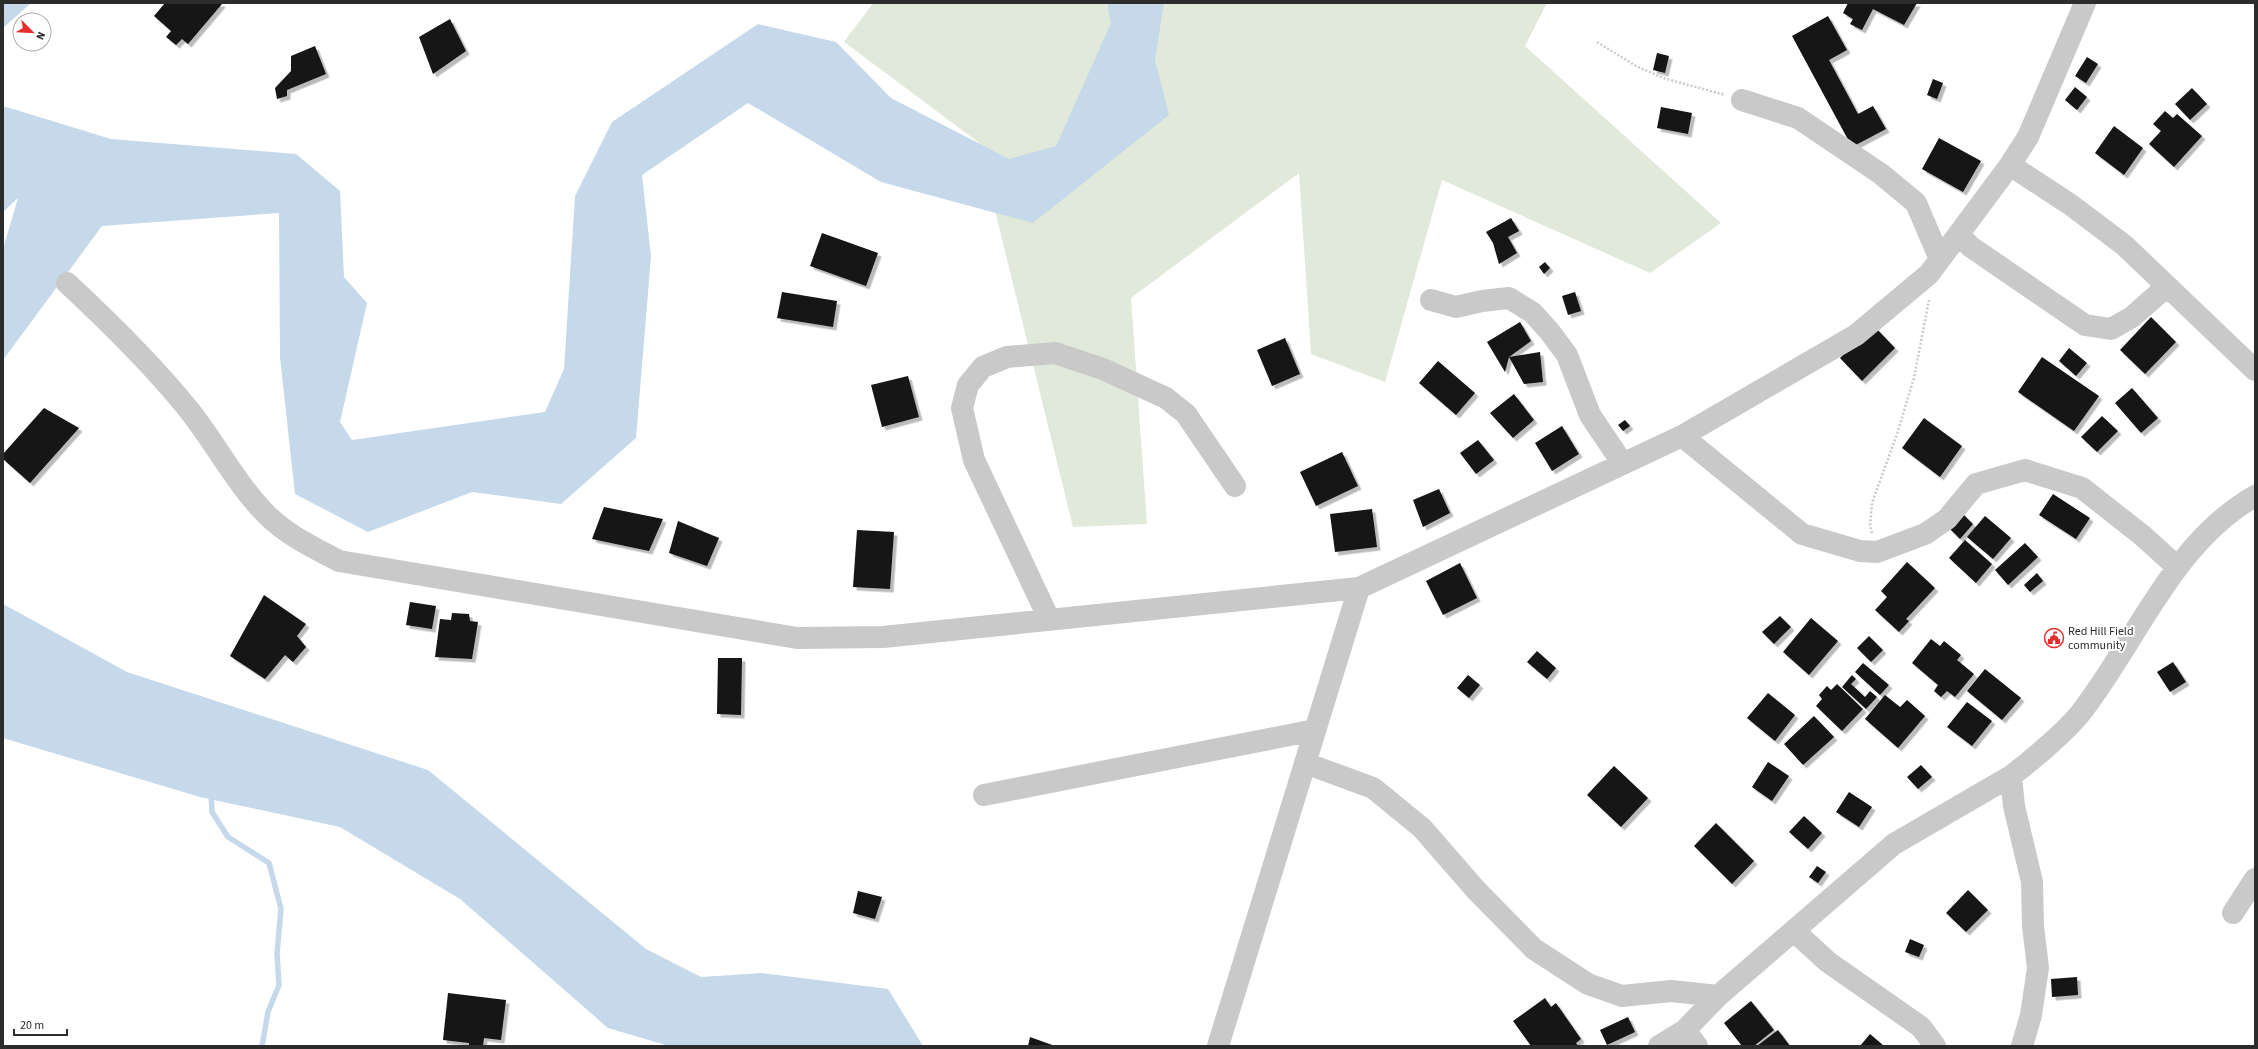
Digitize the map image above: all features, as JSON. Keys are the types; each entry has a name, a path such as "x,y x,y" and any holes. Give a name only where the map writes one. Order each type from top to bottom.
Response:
{"street":[{"path":"67,283 136,350 189,411 222,459 267,516 302,541 339,561 382,567 797,638 884,637 1360,588 1682,436 1856,334 1928,274 1939,257 1959,236 2010,165 2028,137 2085,3"},
{"path":"1742,100 1798,118 1881,174 1916,203 1939,257"},
{"path":"2010,165 2071,205 2124,245 2166,287 2255,370"},
{"path":"1959,236 1971,247 2085,325 2111,329 2132,317 2166,287"},
{"path":"1431,300 1456,307 1482,301 1509,298 1533,313 1550,332 1567,355 1590,415 1623,464"},
{"path":"1049,619 974,460 962,408 968,385 983,367 1007,357 1055,353 1103,369 1166,398 1186,414 1235,486"},
{"path":"1682,436 1802,534 1860,551 1877,552 1926,534 1942,523 1976,484 2025,470 2082,488 2143,536 2176,566"},
{"path":"1659,1046 1691,1038 1718,996 1894,844 2011,776 2078,716 2176,566 2233,508 2255,496"},
{"path":"1218,1046 1360,588"},
{"path":"984,794 1315,730"},
{"path":"1305,763 1373,788 1422,828 1476,890 1534,949 1588,984 1622,996 1671,991 1718,996"},
{"path":"2011,776 2014,806 2032,882 2033,926 2038,968 2031,1014 2022,1046"},
{"path":"2233,913 2255,879"},
{"path":"1794,931 1828,962 1921,1027 1935,1046"}],"path":[{"path":"1597,42 1636,66 1662,78 1742,100"},
{"path":"1877,552 1870,525 1872,502 1897,434 1914,378 1931,294"}],"green space":[{"path":"873,3 1547,3 1525,46 1721,223 1650,273 1442,180 1385,382 1311,354 1299,173 1131,298 1147,524 1073,527 978,142 844,42"}],"water":[{"path":"3,3 31,3 21,12 12,12 12,20 3,28"},
{"path":"1107,3 1164,3 1155,60 1169,115 1033,223 881,182 748,103 642,175 651,256 636,438 561,504 472,492 368,532 295,494 280,357 279,213 102,226 3,360 3,249 18,198 3,212 3,106 111,139 296,154 340,191 344,277 367,303 340,422 352,440 545,412 564,369 575,196 612,122 758,24 836,42 891,98 1009,159 1056,146 1111,23"},
{"path":"3,604 127,672 428,770 646,949 701,977 762,973 888,989 923,1046 669,1046 608,1028 460,899 340,827 200,797 3,738"}],"building":[{"path":"165,3 222,4 188,44 182,39 176,45 166,37 171,31 154,16"},
{"path":"1848,3 1917,3 1904,25 1873,9 1862,30 1850,24 1853,19 1843,13"},
{"path":"1828,16 1847,50 1829,60 1858,114 1873,106 1886,129 1852,147 1792,36"},
{"path":"450,19 466,51 433,74 419,37"},
{"path":"315,46 326,74 287,90 287,96 277,99 275,88 291,71 291,56"},
{"path":"1657,53 1669,56 1665,73 1653,70"},
{"path":"2087,57 2098,64 2086,83 2075,76"},
{"path":"1933,79 1943,83 1937,99 1927,95"},
{"path":"2075,87 2087,97 2077,110 2065,100"},
{"path":"2192,88 2207,104 2190,120 2175,104"},
{"path":"1661,107 1692,113 1688,134 1657,128"},
{"path":"2165,111 2173,118 2177,114 2202,136 2174,167 2149,144 2161,131 2153,124"},
{"path":"2114,126 2143,148 2124,175 2095,153"},
{"path":"1939,138 1981,161 1963,192 1922,169"},
{"path":"1511,218 1519,231 1508,237 1517,253 1499,264 1493,243 1486,232"},
{"path":"822,233 878,253 866,286 810,266"},
{"path":"1545,262 1550,268 1544,274 1539,267"},
{"path":"782,292 837,301 833,327 777,318"},
{"path":"1575,292 1581,311 1568,315 1562,296"},
{"path":"2151,317 2176,342 2145,374 2120,350"},
{"path":"1520,322 1531,341 1509,357 1505,372 1487,342"},
{"path":"1873,325 1895,348 1862,381 1840,358"},
{"path":"1285,338 1300,374 1272,386 1257,350"},
{"path":"2069,348 2087,363 2076,376 2059,361"},
{"path":"1540,352 1543,382 1524,384 1509,357"},
{"path":"2042,357 2099,396 2074,431 2018,392"},
{"path":"1438,361 1475,393 1456,415 1419,383"},
{"path":"908,376 919,417 882,427 871,385"},
{"path":"2132,388 2158,418 2141,433 2115,403"},
{"path":"1514,394 1534,420 1513,438 1490,413"},
{"path":"44,408 79,428 30,483 3,459 3,454"},
{"path":"2102,416 2118,431 2097,452 2081,437"},
{"path":"1924,418 1962,446 1940,477 1902,448"},
{"path":"1625,420 1630,426 1623,431 1618,425"},
{"path":"1562,426 1579,454 1552,471 1535,443"},
{"path":"1478,440 1494,460 1476,474 1460,453"},
{"path":"1342,452 1358,486 1316,506 1300,472"},
{"path":"1439,489 1450,513 1423,527 1413,500"},
{"path":"2053,494 2090,518 2076,539 2039,515"},
{"path":"604,507 663,519 649,551 592,539"},
{"path":"1372,509 1377,547 1335,552 1330,514"},
{"path":"1961,512 1973,524 1960,539 1948,527"},
{"path":"1985,516 2011,538 1993,559 1967,537"},
{"path":"678,521 719,538 707,566 669,553"},
{"path":"857,530 894,532 890,589 853,587"},
{"path":"1965,540 1992,564 1976,583 1949,558"},
{"path":"2025,543 2038,557 2008,585 1995,570"},
{"path":"1907,562 1935,588 1906,619 1909,621 1899,632 1875,610 1887,597 1881,591"},
{"path":"1460,563 1477,598 1443,615 1426,581"},
{"path":"2037,573 2043,581 2030,592 2024,585"},
{"path":"264,595 306,624 297,636 306,647 293,662 285,655 265,679 230,656"},
{"path":"410,602 436,606 432,629 406,625"},
{"path":"452,613 469,614 470,621 478,622 472,659 435,657 440,619 451,620"},
{"path":"1780,616 1791,627 1774,644 1762,632"},
{"path":"1811,618 1838,641 1809,675 1783,652"},
{"path":"1869,636 1883,650 1871,662 1857,648"},
{"path":"1931,639 1940,646 1944,641 1961,655 1957,660 1974,674 1955,697 1947,691 1941,697 1934,691 1938,685 1912,663"},
{"path":"1537,651 1556,668 1547,679 1527,662"},
{"path":"718,658 742,658 741,715 717,714"},
{"path":"2173,662 2186,682 2170,692 2157,672"},
{"path":"1863,663 1889,685 1880,695 1855,672"},
{"path":"1985,669 2021,698 2002,720 1967,691"},
{"path":"1468,675 1480,685 1469,698 1457,688"},
{"path":"1852,675 1856,679 1851,684 1865,697 1870,691 1877,697 1866,709 1842,687"},
{"path":"1837,684 1863,709 1842,731 1816,706 1822,699 1819,695 1827,686 1831,690"},
{"path":"1768,693 1795,715 1775,741 1747,718"},
{"path":"1885,695 1900,707 1907,700 1925,716 1898,748 1865,719"},
{"path":"1967,702 1992,721 1972,746 1947,727"},
{"path":"1814,716 1834,737 1803,765 1784,744"},
{"path":"1768,762 1789,776 1772,801 1752,787"},
{"path":"1921,765 1932,777 1918,789 1907,777"},
{"path":"1614,766 1648,798 1621,827 1587,795"},
{"path":"1849,792 1872,807 1859,827 1836,812"},
{"path":"1804,816 1822,833 1808,849 1789,832"},
{"path":"1716,823 1754,861 1732,884 1694,846"},
{"path":"1817,866 1826,872 1818,883 1809,877"},
{"path":"1968,890 1988,910 1966,932 1946,913"},
{"path":"858,891 882,897 875,919 853,913"},
{"path":"1910,939 1924,945 1919,957 1905,952"},
{"path":"2077,977 2078,995 2052,997 2051,979"},
{"path":"448,993 506,1000 501,1040 484,1038 483,1046 469,1046 469,1043 443,1040"},
{"path":"1545,998 1551,1007 1556,1003 1581,1039 1576,1043 1578,1046 1531,1046 1513,1021"},
{"path":"1751,1001 1774,1030 1754,1046 1742,1046 1724,1023"},
{"path":"1628,1017 1635,1032 1607,1045 1600,1030"},
{"path":"1778,1030 1790,1046 1757,1046"},
{"path":"1870,1034 1884,1046 1860,1046"},
{"path":"1030,1037 1055,1046 1028,1046"}],"waterway":[{"path":"211,792 212,812 228,837 269,863 281,909 277,954 279,985 268,1012 262,1046"}],"place":[{"name":"Red Hill Field community","path":"2054,638"}]}
